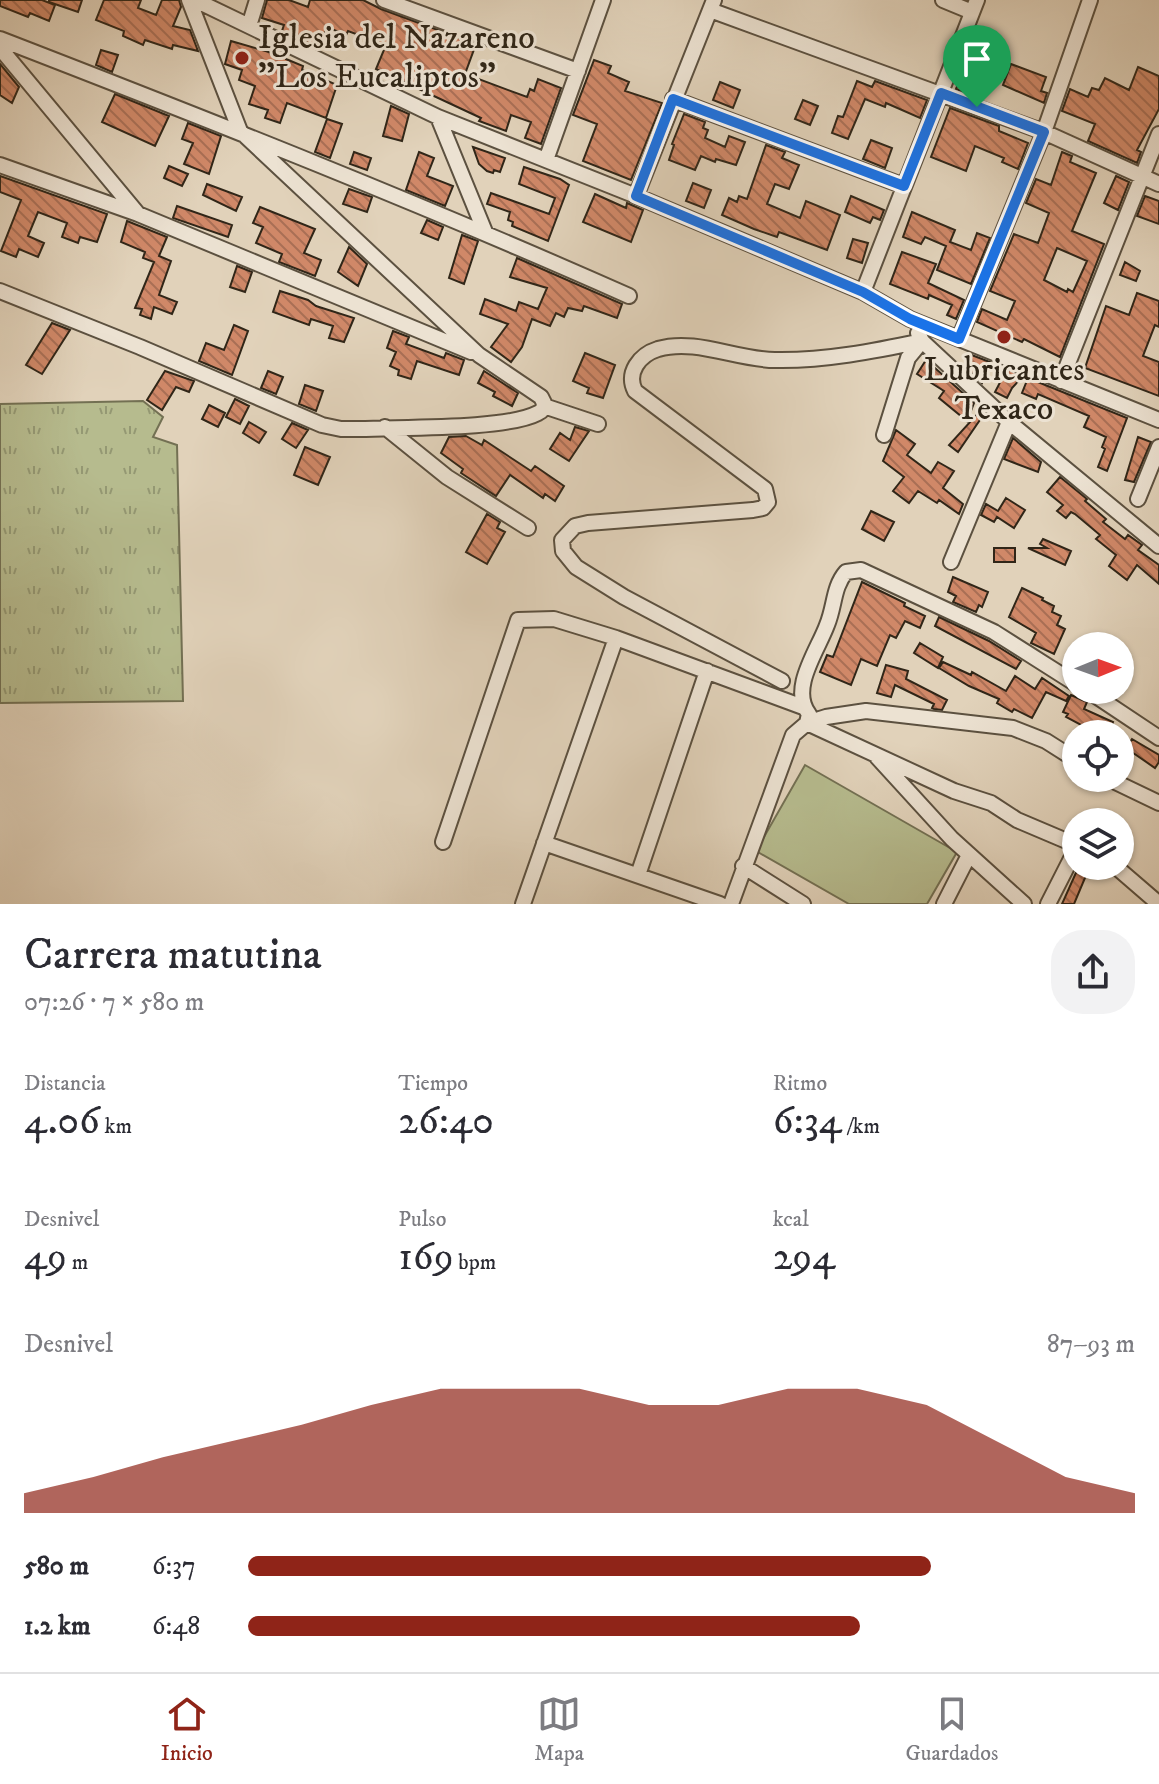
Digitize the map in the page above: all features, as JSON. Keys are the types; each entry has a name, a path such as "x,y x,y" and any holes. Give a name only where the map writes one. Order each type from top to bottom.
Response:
{"street":[{"path":"192,0 438,117 636,196 863,292 910,319 1159,420"},
{"path":"192,0 240,131 479,355 541,397 544,406"},
{"path":"249,26 257,0"},
{"path":"384,0 578,71"},
{"path":"546,160 603,0"},
{"path":"863,292 975,6 943,0"},
{"path":"959,339 1044,132 1090,0"},
{"path":"636,196 712,5 1044,132 1159,184"},
{"path":"0,39 240,131 485,232 629,296"},
{"path":"0,48 138,214"},
{"path":"673,99 904,186"},
{"path":"438,117 485,232"},
{"path":"1061,381 1159,134"},
{"path":"0,165 138,214 479,355"},
{"path":"0,291 140,347 303,419 341,429 490,423 536,414 544,406"},
{"path":"910,319 922,341 1009,422 1159,546"},
{"path":"884,435 908,358 922,341"},
{"path":"782,681 624,597 576,567 563,551 562,540 575,526 588,523 753,510 763,508 768,502 765,489 635,391 631,383 634,368 650,353 672,347 708,349 775,360 855,354 922,341"},
{"path":"544,406 598,424"},
{"path":"951,562 1009,422"},
{"path":"385,427 447,477 528,528"},
{"path":"1138,499 1159,447"},
{"path":"803,707 804,680 829,622 838,582 846,572 855,569 994,632 1062,675"},
{"path":"443,842 518,620 554,619 616,638 803,707 809,714 807,723"},
{"path":"523,904 616,638"},
{"path":"638,875 707,671"},
{"path":"1108,704 1159,738"},
{"path":"731,904 793,735 807,723 866,711 1013,728 1062,751"},
{"path":"807,723 954,791 991,803 1017,820 1062,841"},
{"path":"872,751 969,855 1024,904"},
{"path":"1134,791 1159,803"},
{"path":"544,843 720,904"},
{"path":"944,904 969,855"},
{"path":"743,866 803,904"},
{"path":"1048,904 1062,876"},
{"path":"1131,880 1159,904"}],"green space":[{"path":"143,401 163,417 153,437 177,445 183,701 0,703 0,404"},
{"path":"805,765 957,852 927,904 849,904 756,851"}],"building":[{"path":"0,0 42,0 55,5 49,21 0,6"},
{"path":"49,0 82,0 78,12"},
{"path":"104,0 141,0 138,8 156,15 162,0 179,0 181,7 173,26 190,30 198,51 173,45 172,49 145,40 143,45 123,36 124,31 96,20"},
{"path":"267,0 289,0 308,7 310,0 363,0 476,44 465,74 527,97 530,89 534,91 538,79 561,88 541,144 525,138 531,122 511,115 506,131 479,121 481,118 376,69 386,45 327,27 319,48 282,31 284,25 262,18"},
{"path":"231,41 286,57 303,66 302,70 337,85 326,118 287,103 280,123 265,118 268,110 249,104 255,86 239,80 242,70 225,64"},
{"path":"101,50 118,55 112,72 96,65"},
{"path":"594,60 611,66 608,73 629,82 625,91 662,103 631,180 583,161 597,124 573,115"},
{"path":"0,64 19,87 12,103 0,95"},
{"path":"1011,64 1046,77 1041,91 1047,93 1044,103 1003,85"},
{"path":"1138,67 1159,76 1159,109 1137,150 1141,152 1137,163 1088,141 1095,124 1062,111 1070,89 1088,97 1092,88 1099,90 1105,78 1129,90"},
{"path":"962,74 989,84 983,99 956,89"},
{"path":"857,81 872,87 875,81 927,100 920,118 886,103 885,107 865,99 848,139 832,133 838,116 843,117"},
{"path":"720,82 740,90 733,108 713,100"},
{"path":"115,94 169,116 155,146 102,122"},
{"path":"803,100 818,106 810,125 795,119"},
{"path":"391,106 409,114 402,141 383,136"},
{"path":"950,108 999,126 999,131 1028,143 1018,169 1002,162 1004,158 975,146 966,171 931,157"},
{"path":"684,114 705,122 703,128 708,130 705,138 725,147 729,136 745,142 736,165 701,156 695,170 669,160"},
{"path":"327,119 342,124 330,158 315,152"},
{"path":"188,123 221,136 209,174 184,164 193,143 182,139"},
{"path":"871,140 892,148 885,168 863,159"},
{"path":"766,145 785,152 782,158 799,165 789,189 775,184 767,204 800,218 806,201 840,215 827,250 779,232 777,237 722,215 729,198 737,202 739,196 747,199"},
{"path":"473,147 505,158 500,172 487,171 479,164"},
{"path":"354,152 371,158 367,170 350,164"},
{"path":"419,152 434,158 427,176 453,186 445,206 406,190"},
{"path":"1062,152 1072,156 1070,162 1096,173 1072,231 1104,244 1060,357 1024,339 1022,342 977,322 982,309 1007,320 1015,301 990,291 1014,234 1038,243 1049,213 1026,203 1036,179 1051,185","holes":["1057,248 1087,261 1073,292 1044,280"]},
{"path":"169,166 188,174 182,186 164,178"},
{"path":"524,167 569,185 548,241 512,226 513,222 508,220 510,212 487,204 491,193 549,214 555,198 519,184"},
{"path":"0,176 107,214 97,242 80,237 78,243 62,237 67,223 38,212 28,236 44,243 38,257 19,249 16,257 1,251 21,200 0,192"},
{"path":"1116,176 1129,182 1118,210 1104,203"},
{"path":"693,183 711,190 704,208 686,201"},
{"path":"207,184 242,197 236,211 203,195"},
{"path":"349,189 372,197 367,212 343,204"},
{"path":"595,194 626,208 627,203 643,210 631,242 583,222"},
{"path":"851,196 884,210 880,220 873,217 870,223 845,212"},
{"path":"1145,196 1159,201 1159,224 1137,216"},
{"path":"177,206 232,225 228,237 173,218"},
{"path":"260,207 315,229 304,253 321,260 315,276 279,262 282,254 256,243 263,227 253,223"},
{"path":"912,212 955,230 950,242 971,250 977,233 990,238 971,284 937,270 946,246 925,237 921,244 903,237"},
{"path":"427,220 443,227 438,240 421,233"},
{"path":"127,221 167,237 159,256 171,261 159,295 177,302 172,314 154,307 151,319 140,315 142,309 135,308 154,262 143,258 145,252 121,242"},
{"path":"462,235 478,241 464,284 449,278"},
{"path":"853,239 868,243 862,263 847,258"},
{"path":"349,247 367,264 358,286 338,272"},
{"path":"902,252 936,264 928,283 964,300 956,319 947,315 952,305 890,284"},
{"path":"517,258 622,304 617,318 584,306 582,311 568,308 564,317 556,313 550,326 532,319 522,347 511,362 491,347 508,324 480,314 485,299 516,311 519,302 538,309 547,288 510,277"},
{"path":"1125,262 1140,271 1136,281 1120,275"},
{"path":"237,266 252,272 245,292 230,287"},
{"path":"280,291 354,318 344,342 329,338 333,326 311,319 309,325 273,312"},
{"path":"1137,293 1159,301 1159,327 1155,325 1143,356 1159,362 1159,396 1085,368 1106,306 1129,315"},
{"path":"52,323 70,330 42,374 26,365"},
{"path":"234,325 248,331 232,375 199,361 206,343 224,350"},
{"path":"393,331 409,337 406,344 444,358 446,353 464,360 459,375 417,361 411,379 398,375 399,370 390,366 396,352 387,348"},
{"path":"585,353 615,365 603,398 587,393 589,388 573,381"},
{"path":"969,354 990,362 982,383 964,366"},
{"path":"926,360 974,403 967,421 939,398 944,391 917,374"},
{"path":"1007,369 1023,376 1007,398 995,392"},
{"path":"165,371 194,381 189,392 176,387 162,410 147,400"},
{"path":"268,371 283,377 276,394 261,388"},
{"path":"484,371 518,393 512,406 478,383"},
{"path":"1028,378 1127,418 1107,471 1098,467 1106,437 1084,427 1089,416 1038,394 1036,399 1022,393"},
{"path":"305,385 323,391 316,411 299,404"},
{"path":"235,399 249,406 240,424 226,417"},
{"path":"209,405 225,413 218,427 202,419"},
{"path":"980,411 984,414 958,452 949,445"},
{"path":"249,422 266,432 259,443 243,433"},
{"path":"292,423 308,430 296,448 282,439"},
{"path":"575,427 589,431 569,461 550,449 560,433 570,440"},
{"path":"896,430 915,444 907,455 931,473 938,462 954,471 943,488 963,504 959,514 939,500 937,503 918,491 909,503 893,491 904,477 883,461"},
{"path":"466,436 482,445 484,440 531,471 535,466 564,486 555,501 545,494 543,498 510,475 496,496 461,473 463,469 441,453 449,437"},
{"path":"1138,437 1151,442 1134,482 1125,480"},
{"path":"1013,438 1041,462 1038,472 1004,459"},
{"path":"305,447 330,457 318,485 294,475"},
{"path":"1060,477 1087,499 1085,501 1106,519 1103,522 1125,539 1128,535 1142,545 1138,550 1159,565 1159,584 1137,565 1127,580 1109,566 1116,555 1096,539 1100,535 1075,514 1071,512 1066,518 1057,511 1063,505 1047,492"},
{"path":"1006,498 1025,510 1014,528 997,517 994,522 981,515 986,504 998,511"},
{"path":"871,511 894,522 884,541 862,529"},
{"path":"487,514 500,522 497,528 505,532 487,564 466,552"},
{"path":"1043,539 1071,551 1065,565 1028,548 1047,548 1040,544"},
{"path":"994,548 1015,548 1015,562 994,562"},
{"path":"953,577 988,592 982,607 979,605 976,612 953,602 956,596 948,592"},
{"path":"862,582 925,616 920,628 905,621 896,638 890,635 877,666 861,659 851,685 820,672 827,655 833,657"},
{"path":"1022,588 1054,606 1052,612 1061,616 1057,625 1065,629 1054,654 1031,643 1036,633 1009,617"},
{"path":"939,617 989,641 1021,661 1016,669 935,626"},
{"path":"920,643 943,657 938,668 914,653"},
{"path":"943,662 971,675 972,672 1006,691 1015,676 1035,689 1042,678 1062,691 1062,699 1046,692 1032,718 1014,709 1012,712 997,703 999,699 939,668"},
{"path":"886,665 908,671 906,679 947,700 942,710 932,708 934,704 895,685 891,697 877,693"},
{"path":"1067,704 1086,704 1084,709 1109,720 1072,720 1063,712"},
{"path":"1134,740 1159,755 1155,768 1134,754"},
{"path":"1073,880 1084,880 1074,904 1062,904"}],"place":[{"name":"Iglesia del Nazareno \"Los Eucaliptos\"","path":"242,58"},
{"name":"Lubricantes Texaco","path":"1004,337"}],"route":[{"path":"941,93 977,107 1044,132 959,339 910,319 863,292 636,196 673,99 904,186 941,93"}]}
